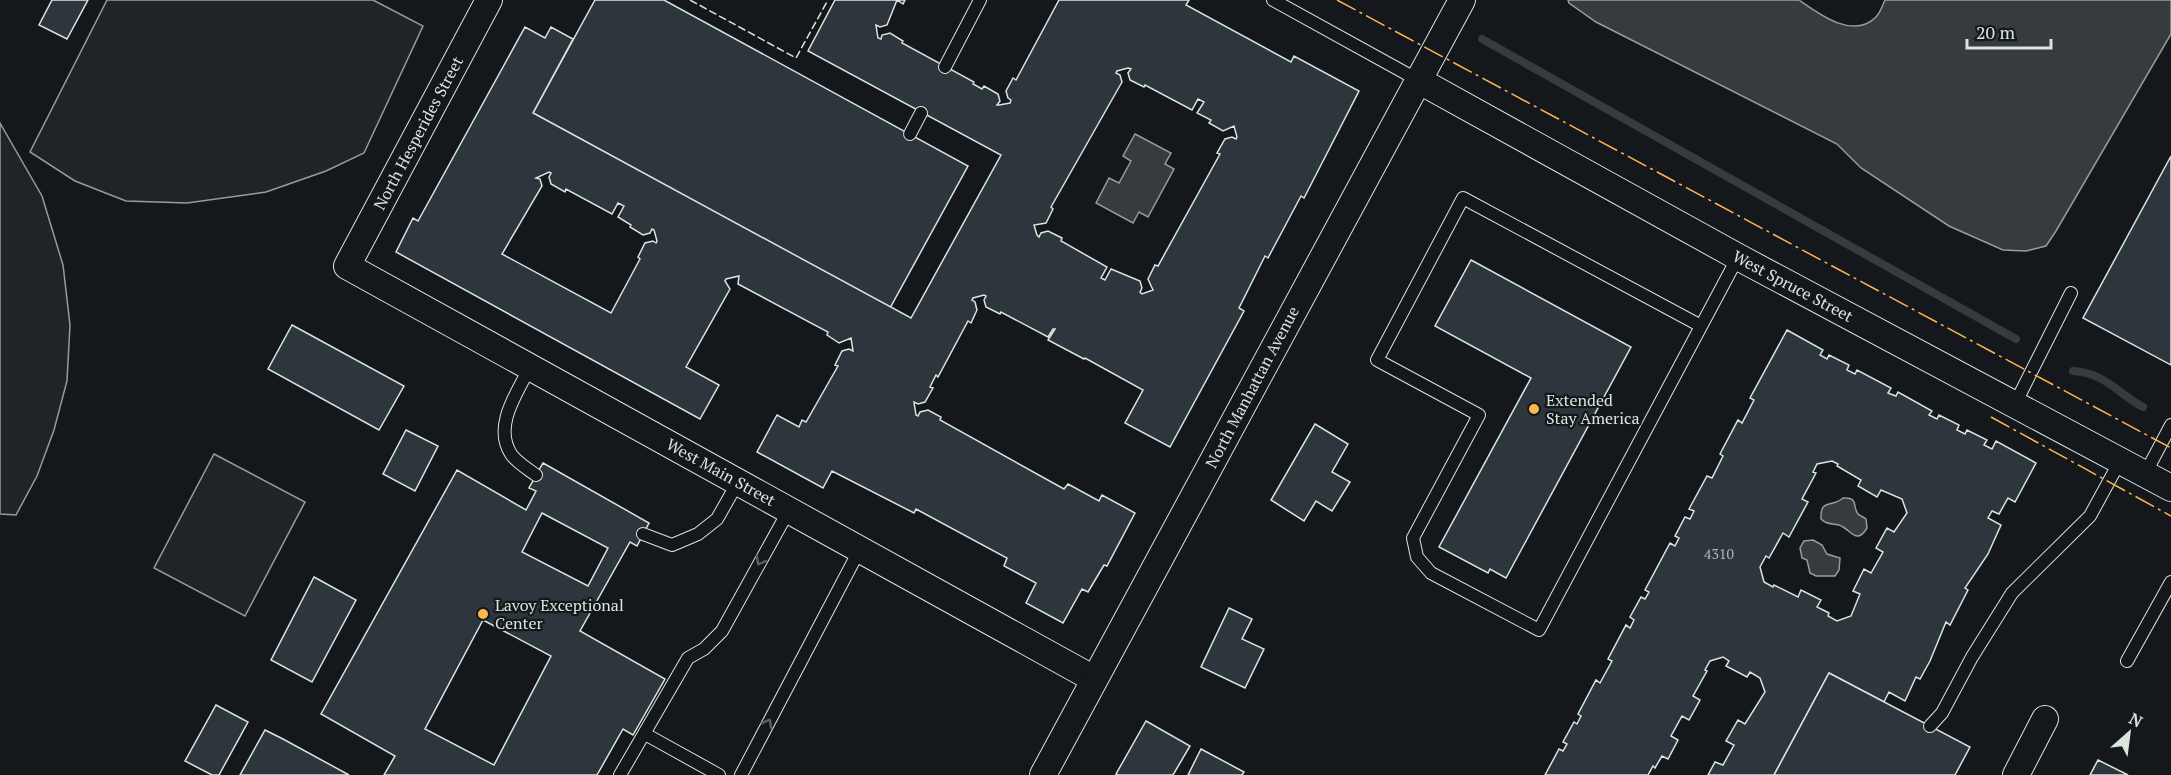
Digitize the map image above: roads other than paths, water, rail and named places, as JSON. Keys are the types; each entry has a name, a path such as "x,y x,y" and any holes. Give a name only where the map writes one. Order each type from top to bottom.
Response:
{"street":[{"name":"North Hesperides Street","path":"347,266 489,0"},
{"name":"North Manhattan Avenue","path":"1043,775 1462,0"},
{"name":"West Spruce Street","path":"1418,80 1738,257 2171,488"},
{"name":"West Main Street","path":"347,266 1094,679"},
{"path":"2016,775 2045,719"}],"lane":[{"path":"945,67 980,0"},
{"path":"1273,0 1418,80"},
{"path":"910,134 921,113"},
{"path":"1701,326 1463,198 1377,360 1479,415 1413,538 1417,557 1431,573 1539,630 1738,257"},
{"path":"2014,404 2071,293"},
{"path":"530,367 504,421 504,440 512,456 536,475"},
{"path":"2145,474 2171,425"},
{"path":"1930,726 1942,713 1972,657 2012,593 2090,516 2120,461"},
{"path":"644,534 672,545 698,534 717,519 738,482"},
{"path":"620,775 688,658 704,649 722,632 789,510"},
{"path":"741,775 860,549"},
{"path":"2127,661 2171,582"},
{"path":"645,734 719,775"}],"waterway":[{"path":"1482,39 2016,339"},
{"path":"2073,371 2102,379 2143,407"}],"place":[{"name":"Extended Stay America","path":"1534,409"},
{"name":"Lavoy Exceptional Center","path":"483,614"}]}
